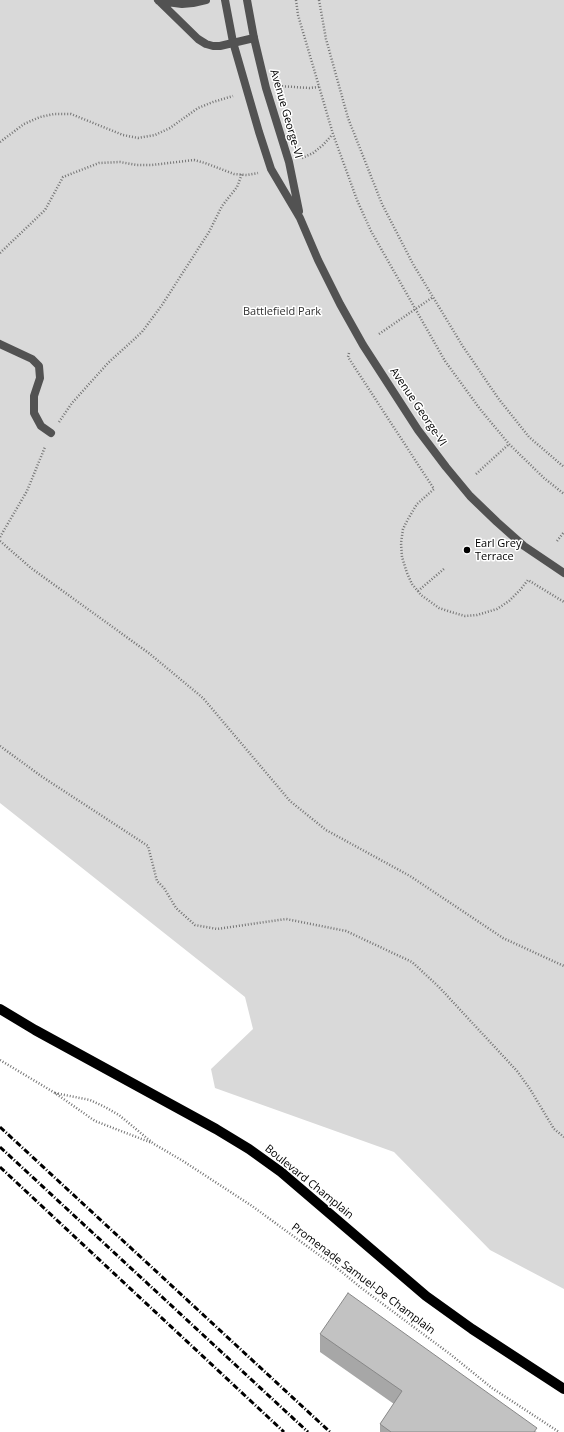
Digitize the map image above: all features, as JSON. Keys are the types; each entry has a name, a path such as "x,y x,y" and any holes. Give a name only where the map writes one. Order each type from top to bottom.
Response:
{"main road":[{"name":"Boulevard Champlain","path":"0,1009 35,1030 216,1129 249,1149 281,1172 426,1296 472,1330 564,1389"}],"street":[{"path":"158,0 182,4 206,0"},
{"path":"158,0 198,39 206,44 220,46 254,38"},
{"name":"Avenue George-VI","path":"225,0 233,42 271,169 300,218 318,260 363,345 418,430 470,496 524,546 564,573"},
{"name":"Avenue George-VI","path":"246,0 266,88 289,162 300,218"},
{"path":"0,344 32,359 39,366 40,378 34,396 34,413 41,426 51,433"}],"path":[{"path":"296,0 298,15 333,134 357,200 371,231 445,360 480,409 509,444 544,478 564,494"},
{"path":"319,0 326,39 348,118 382,204 413,264 462,345 498,398 530,437 564,467"},
{"path":"266,88 280,86 309,88 318,87"},
{"path":"0,142 24,124 54,114 72,114 123,135 138,138 155,135 170,128 198,108 247,92"},
{"path":"0,253 45,210 63,177 99,163 120,162 137,165 152,165 194,160 234,174 262,173"},
{"path":"0,537 27,491 51,433 72,404 108,363 142,332 154,316 209,232 222,206 237,187 242,174"},
{"path":"378,334 433,297"},
{"path":"349,353 348,357 434,489 417,504 403,529 401,544 402,557 412,584 418,591 439,608 465,616 477,615 497,609 513,598 528,580 564,602"},
{"path":"476,474 509,444"},
{"path":"557,541 564,532"},
{"path":"0,541 31,568 150,654 203,698 290,801 326,830 410,876 503,938 564,966"},
{"path":"418,591 445,568"},
{"path":"0,746 41,776 148,846 157,881 164,888 176,908 195,924 217,929 286,919 346,932 412,962 439,987 517,1071 530,1089 554,1129 564,1137"},
{"name":"Promenade Samuel-De Champlain","path":"0,1060 55,1093 95,1122 154,1144 184,1161 252,1206 338,1268 360,1287 450,1354 492,1388 559,1432"},
{"name":"Promenade Samuel-De Champlain","path":"55,1093 90,1100 104,1106 119,1115 154,1144"}],"green space":[{"name":"Battlefield Park","path":"0,0 564,0 564,1289 490,1250 394,1152 215,1088 211,1069 253,1029 245,997 0,803"}],"building":[{"path":"348,1293 537,1428 534,1432 391,1432 380,1424 402,1391 320,1334"}],"railway":[{"path":"0,1127 330,1432"},
{"path":"0,1147 308,1432"},
{"path":"0,1167 284,1432"}],"place":[{"name":"Earl Grey Terrace","path":"467,550"}]}
